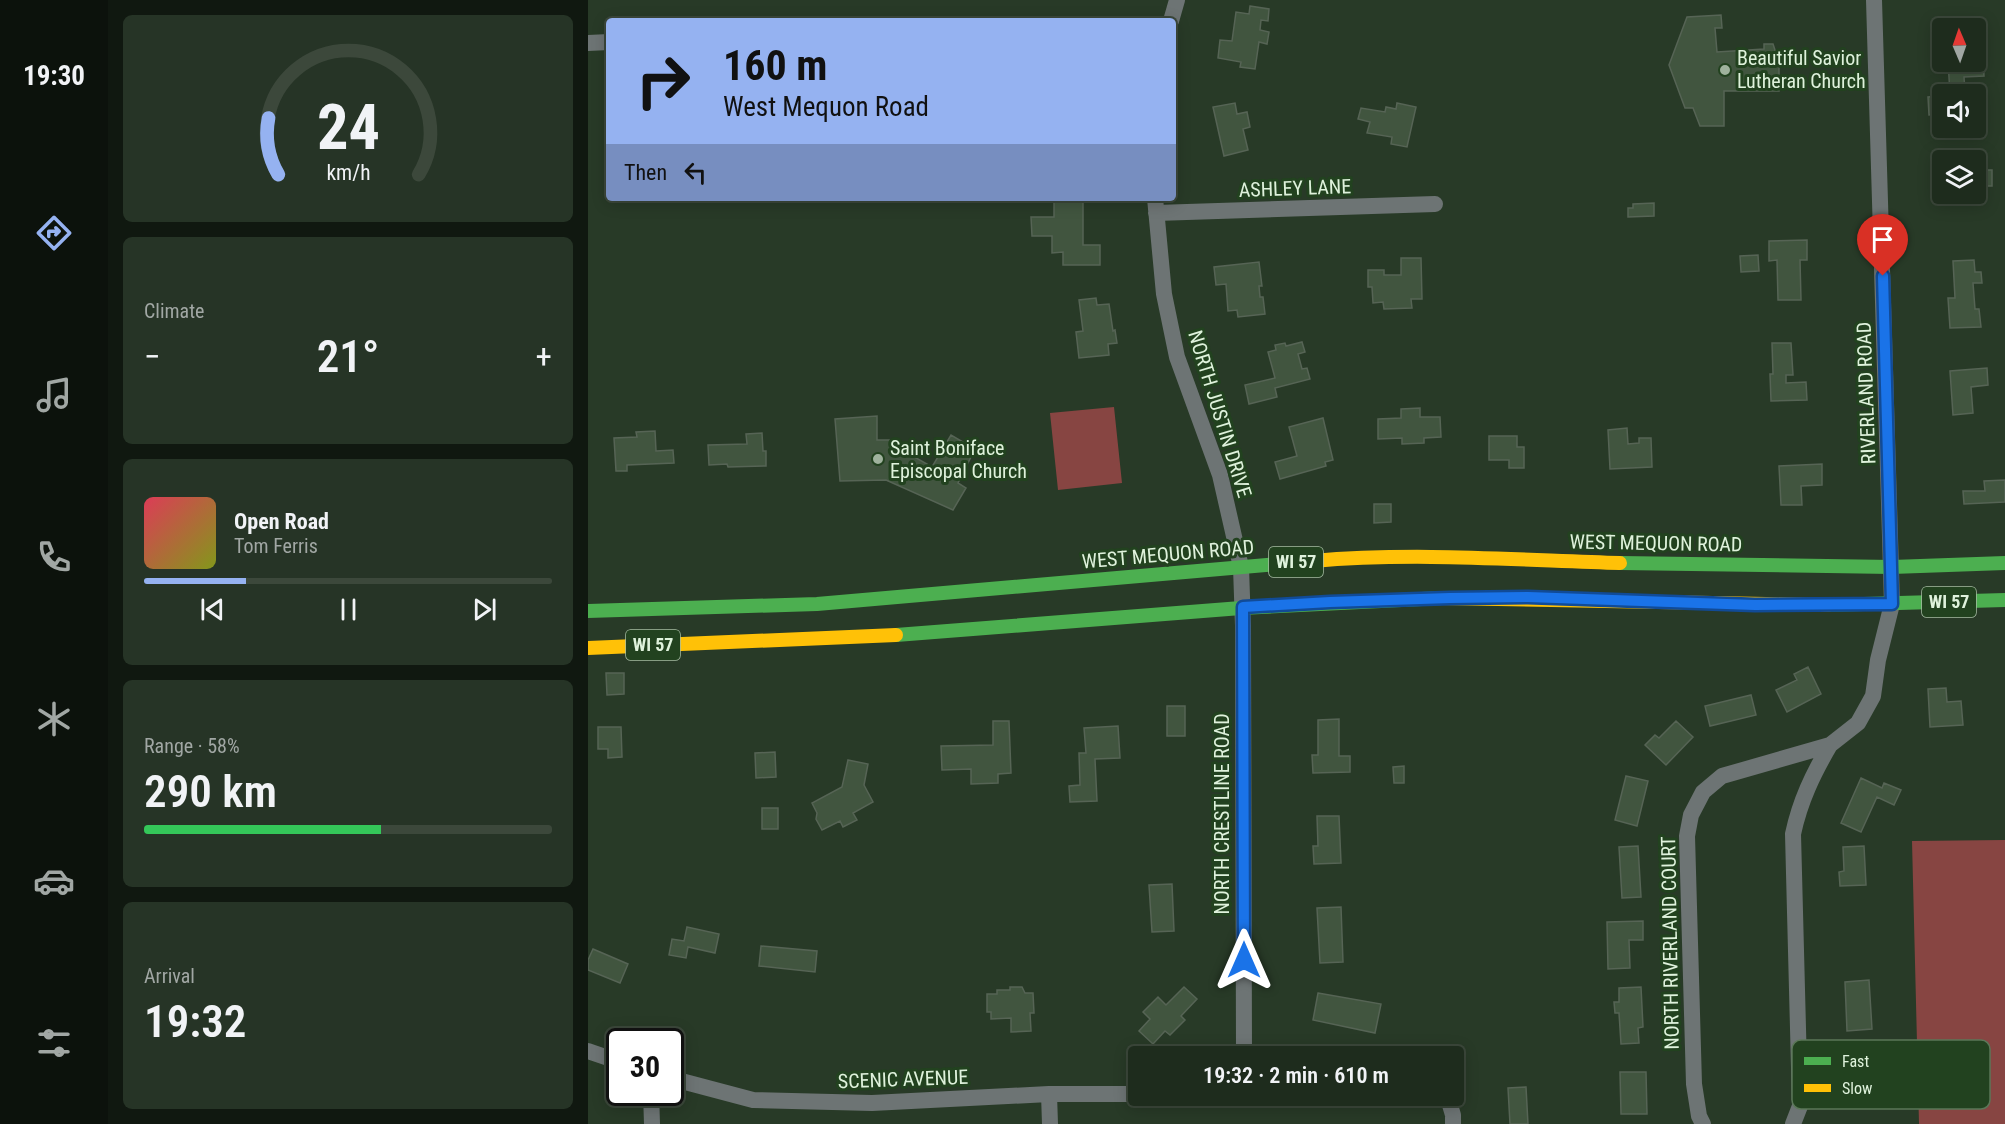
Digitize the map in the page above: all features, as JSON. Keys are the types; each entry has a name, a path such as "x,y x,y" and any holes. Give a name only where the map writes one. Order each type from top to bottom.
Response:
{"main road":[{"name":"WEST MEQUON ROAD","path":"588,611 828,603 1337,559 1466,558 1892,567 2005,563"},
{"name":"WI 57","path":"588,648 930,633 1330,602 1528,597 1755,605 2005,600"}],"street":[{"path":"1172,18 1177,0"},
{"name":"RIVERLAND ROAD","path":"1874,0 1892,604"},
{"path":"588,43 606,42"},
{"name":"ASHLEY LANE","path":"1156,206 1435,204"},
{"name":"NORTH JUSTIN DRIVE","path":"1156,206 1164,294 1177,357 1220,475 1241,567 1243,607"},
{"name":"NORTH RIVERLAND COURT","path":"1798,1040 1792,834 1798,807 1808,783 1830,745 1857,723 1873,696 1878,660 1892,604"},
{"name":"NORTH CRESTLINE ROAD","path":"1243,607 1244,1046"},
{"name":"NORTH RIVERLAND COURT","path":"1703,1124 1699,1116 1694,1084 1687,836 1690,815 1703,792 1722,776 1830,745"},
{"path":"588,1051 606,1057"},
{"name":"SCENIC AVENUE","path":"684,1082 753,1100 872,1103 1049,1094 1128,1094"},
{"path":"1049,1094 1050,1124"},
{"path":"651,1106 652,1124"},
{"path":"1449,1106 1453,1124"},
{"name":"NORTH RIVERLAND COURT","path":"1793,1124 1799,1109"}],"shaded area":[{"path":"1114,407 1122,483 1058,490 1050,413"},
{"path":"2005,840 2005,1124 1919,1124 1919,1109 1990,1109 1990,1040 1917,1040 1912,841"}],"building":[{"path":"1250,6 1269,9 1268,21 1261,20 1260,30 1269,32 1267,44 1259,42 1255,69 1240,67 1241,62 1218,58 1220,40 1232,41 1236,12 1249,14"},
{"name":"Beautiful Savior Lutheran Church","path":"1721,15 1722,28 1715,28 1717,52 1764,49 1764,44 1773,44 1779,62 1779,91 1724,91 1724,126 1700,126 1693,108 1685,108 1669,65 1687,17"},
{"path":"1949,72 1984,72 1984,76 1964,77 1964,84 1949,84"},
{"path":"1928,97 1932,97 1932,115 1929,115"},
{"path":"1235,103 1237,114 1247,112 1250,127 1243,129 1248,150 1224,156 1213,107"},
{"path":"1397,103 1416,107 1407,147 1391,144 1392,137 1367,133 1370,122 1358,119 1361,108 1385,112 1386,107 1396,109"},
{"path":"1986,170 1992,170 1992,186 1986,186"},
{"path":"1054,201 1083,201 1083,245 1100,245 1100,265 1063,265 1063,252 1052,253 1052,236 1032,236 1031,217 1054,217"},
{"path":"1654,203 1654,216 1628,217 1628,208 1633,208 1633,204"},
{"path":"1807,240 1807,260 1800,260 1801,300 1778,300 1777,260 1769,261 1769,241"},
{"path":"1758,255 1759,271 1741,272 1740,256"},
{"path":"1401,258 1421,258 1422,299 1411,299 1412,308 1384,309 1383,302 1373,303 1372,287 1368,287 1368,270 1384,270 1384,275 1401,275"},
{"path":"1974,260 1975,272 1981,272 1982,283 1973,283 1975,309 1979,309 1981,327 1950,328 1948,298 1955,298 1953,261"},
{"path":"1259,262 1262,286 1259,286 1260,297 1263,297 1265,314 1238,317 1237,310 1228,311 1226,284 1216,285 1214,267"},
{"path":"1096,298 1097,305 1109,304 1117,343 1108,344 1109,355 1079,358 1076,332 1083,331 1079,300"},
{"path":"1302,342 1305,352 1298,354 1302,369 1307,368 1310,379 1275,388 1277,397 1249,404 1245,385 1275,378 1268,352 1276,350 1275,345 1285,343 1286,346"},
{"path":"1772,343 1791,343 1793,375 1786,375 1786,383 1806,382 1807,400 1771,401"},
{"path":"1987,368 1988,385 1971,387 1973,413 1953,415 1950,371"},
{"path":"1420,408 1420,417 1440,417 1441,437 1424,438 1424,443 1402,444 1402,438 1378,439 1378,419 1401,418 1401,409"},
{"name":"Saint Boniface Episcopal Church","path":"877,416 877,440 890,440 904,444 902,450 932,467 951,435 975,449 958,483 966,488 953,510 886,480 840,481 835,419"},
{"path":"1323,418 1333,460 1325,462 1326,466 1280,479 1275,462 1297,456 1289,427"},
{"path":"1627,428 1628,444 1639,443 1639,438 1651,438 1652,467 1610,469 1608,430"},
{"path":"655,431 656,451 673,450 674,463 627,465 627,471 616,471 614,438 637,437 636,432"},
{"path":"762,433 763,451 766,451 766,466 709,465 708,445 747,444 746,434"},
{"path":"1489,436 1517,436 1517,447 1524,447 1524,468 1509,468 1509,460 1489,460"},
{"path":"1822,464 1822,485 1801,486 1802,505 1781,505 1779,466"},
{"path":"2005,480 2005,502 1964,504 1963,491 1985,491 1984,481"},
{"path":"1374,504 1391,504 1391,522 1374,523"},
{"path":"1808,667 1821,694 1787,712 1776,690 1797,680 1794,674"},
{"path":"606,673 624,673 624,694 607,695"},
{"path":"1946,688 1947,702 1961,701 1963,725 1930,727 1928,689"},
{"path":"1751,695 1756,715 1710,726 1705,706"},
{"path":"1167,706 1185,706 1185,736 1167,736"},
{"path":"1339,719 1339,756 1350,756 1350,772 1313,773 1312,755 1318,755 1318,720"},
{"path":"993,721 1009,721 1011,773 998,774 998,783 971,784 971,769 942,770 941,746 993,745"},
{"path":"1676,721 1693,737 1666,765 1645,745 1655,735 1659,738"},
{"path":"1118,726 1120,758 1095,759 1097,801 1070,802 1069,786 1080,785 1079,753 1086,753 1084,728"},
{"path":"598,727 621,727 622,757 608,758 608,749 598,749"},
{"path":"775,752 776,777 756,778 755,753"},
{"path":"848,760 868,764 864,785 873,802 853,813 857,820 843,827 840,821 822,830 816,819 817,813 812,803 842,787"},
{"path":"1404,766 1404,783 1394,783 1393,767"},
{"path":"1626,776 1648,781 1637,826 1615,820"},
{"path":"1861,778 1882,788 1884,783 1901,790 1894,805 1877,797 1861,832 1841,823"},
{"path":"762,808 778,808 778,829 762,829"},
{"path":"1317,816 1339,816 1341,863 1314,864 1313,846 1318,846"},
{"path":"1638,846 1641,897 1622,898 1619,847"},
{"path":"1864,846 1866,885 1840,886 1839,872 1844,871 1843,847"},
{"path":"1172,884 1174,931 1152,932 1149,885"},
{"path":"1341,907 1343,962 1320,963 1317,908"},
{"path":"1643,921 1643,940 1629,940 1630,968 1608,969 1607,922"},
{"path":"687,927 719,934 715,953 688,947 686,958 669,955 672,939 684,941"},
{"path":"761,946 817,951 815,972 759,966"},
{"path":"593,949 628,964 620,983 588,970 588,960"},
{"path":"1869,980 1872,1029 1847,1031 1845,982"},
{"path":"1010,987 1022,987 1025,993 1033,993 1034,1013 1030,1013 1031,1031 1011,1032 1011,1018 991,1019 991,1012 987,1012 987,994 997,994 997,990 1010,990"},
{"path":"1184,987 1197,999 1181,1016 1185,1020 1170,1035 1165,1031 1153,1044 1139,1031 1150,1019 1143,1012 1158,997 1166,1005"},
{"path":"1641,987 1643,1027 1638,1028 1639,1043 1621,1044 1619,1013 1615,1013 1614,1002 1619,1002 1619,988"},
{"path":"1318,993 1381,1004 1375,1033 1313,1020"},
{"path":"1620,1072 1646,1072 1647,1114 1621,1114"},
{"path":"1526,1087 1528,1124 1510,1124 1508,1088"}],"traffic: fast":[{"path":"588,611 817,604 1313,561"},
{"path":"1620,563 1892,567 2005,563"},
{"path":"896,635 1241,608 1442,598"},
{"path":"1828,605 2005,600"}],"traffic: slow":[{"path":"1313,561 1428,557 1620,563"},
{"path":"1442,598 1828,605"},
{"path":"588,648 896,635"}],"place":[{"name":"Beautiful Savior Lutheran Church","path":"1725,70"},
{"name":"Saint Boniface Episcopal Church","path":"878,459"}],"route":[{"path":"1244,960 1243,607 1431,598 1528,597 1755,605 1892,604 1883,276"}]}
